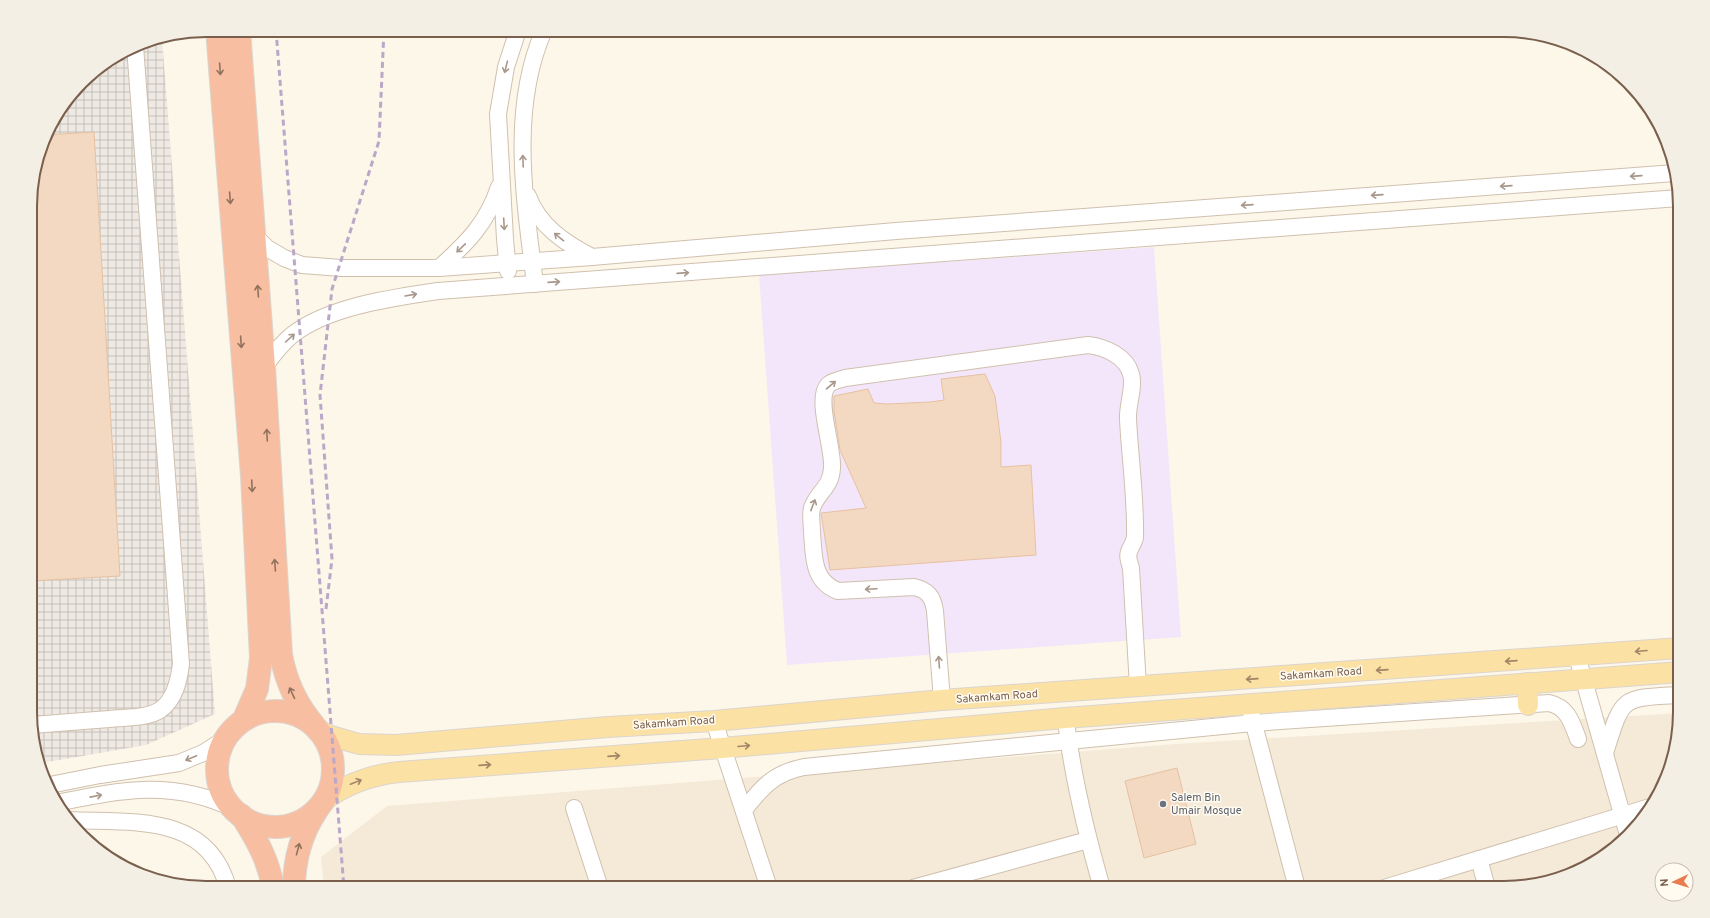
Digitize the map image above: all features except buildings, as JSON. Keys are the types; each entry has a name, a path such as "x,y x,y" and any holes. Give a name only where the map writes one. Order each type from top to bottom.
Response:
{"highway":[{"path":"217,37 252,476 261,658 257,689 244,719"},
{"path":"240,37 264,367 281,655 294,698 327,744 333,766 330,788 303,833 298,847 294,881"},
{"path":"272,881 258,843 223,794 217,772 218,760 225,739 232,730 244,719 261,712 283,711 294,714 316,728"},
{"path":"237,812 256,823 278,827 300,821 320,804"}],"main road":[{"name":"Sakamkam Road","path":"316,728 359,744 384,746 608,727 714,721 942,700 1673,649"},
{"path":"320,804 346,786 359,780 385,773 722,748 1065,718 1673,673"},
{"path":"1527,683 1528,705"}],"street":[{"path":"509,286 498,114 506,67 516,37"},
{"path":"535,284 524,184 522,141 528,84 540,37"},
{"path":"37,725 142,716 159,711 168,703 179,681 181,664 135,53"},
{"path":"254,235 267,248 284,258 302,265 341,268 439,268 592,257 888,231 1670,173"},
{"path":"439,268 472,237 485,220 495,200 502,179"},
{"path":"524,184 529,199 547,226 559,237 592,257"},
{"path":"264,367 277,350 293,335 311,323 331,314 384,300 438,290 509,286 1673,198"},
{"path":"942,700 935,611 933,600 928,593 922,588 914,587 838,591 828,587 817,570 811,511 816,498 830,482 833,467 824,403 824,392 828,385 845,378 1088,345 1099,346 1111,352 1126,364 1131,374 1128,420 1135,538 1133,545 1128,551 1128,558 1131,568 1138,687"},
{"path":"1577,656 1626,829"},
{"path":"1605,753 1618,712 1630,701 1641,697 1673,695"},
{"path":"744,810 762,788 771,780 792,769 1068,740 1253,724 1549,703 1562,708 1569,717 1578,739"},
{"path":"1248,704 1295,881"},
{"path":"1065,718 1077,790 1088,840 1100,881"},
{"path":"714,721 767,881"},
{"path":"53,784 100,775 179,763 203,753 225,739"},
{"path":"63,802 104,794 167,789 216,800 237,812"},
{"path":"574,808 598,881"},
{"path":"1407,881 1642,810"},
{"path":"77,820 151,824 176,829 187,834 207,850 222,871 226,881"},
{"path":"939,881 1088,840"},
{"path":"1478,859 1485,881"}],"shaded area":[{"path":"162,43 215,714 146,745 45,762 40,745 37,723 37,195 40,173 54,131 65,112 86,86 112,65 131,54"},
{"path":"1154,247 1181,637 787,665 759,275"},
{"path":"1673,713 1670,745 1656,787 1645,806 1624,832 1598,853 1579,864 1558,872 1526,880 323,881 321,857 387,806 1175,744"}],"railway":[{"path":"277,37 343,881"},
{"path":"326,609 332,559 320,395 332,289 379,141 384,37"}],"place":[{"name":"Salem Bin Umair Mosque","path":"1163,804"}]}
